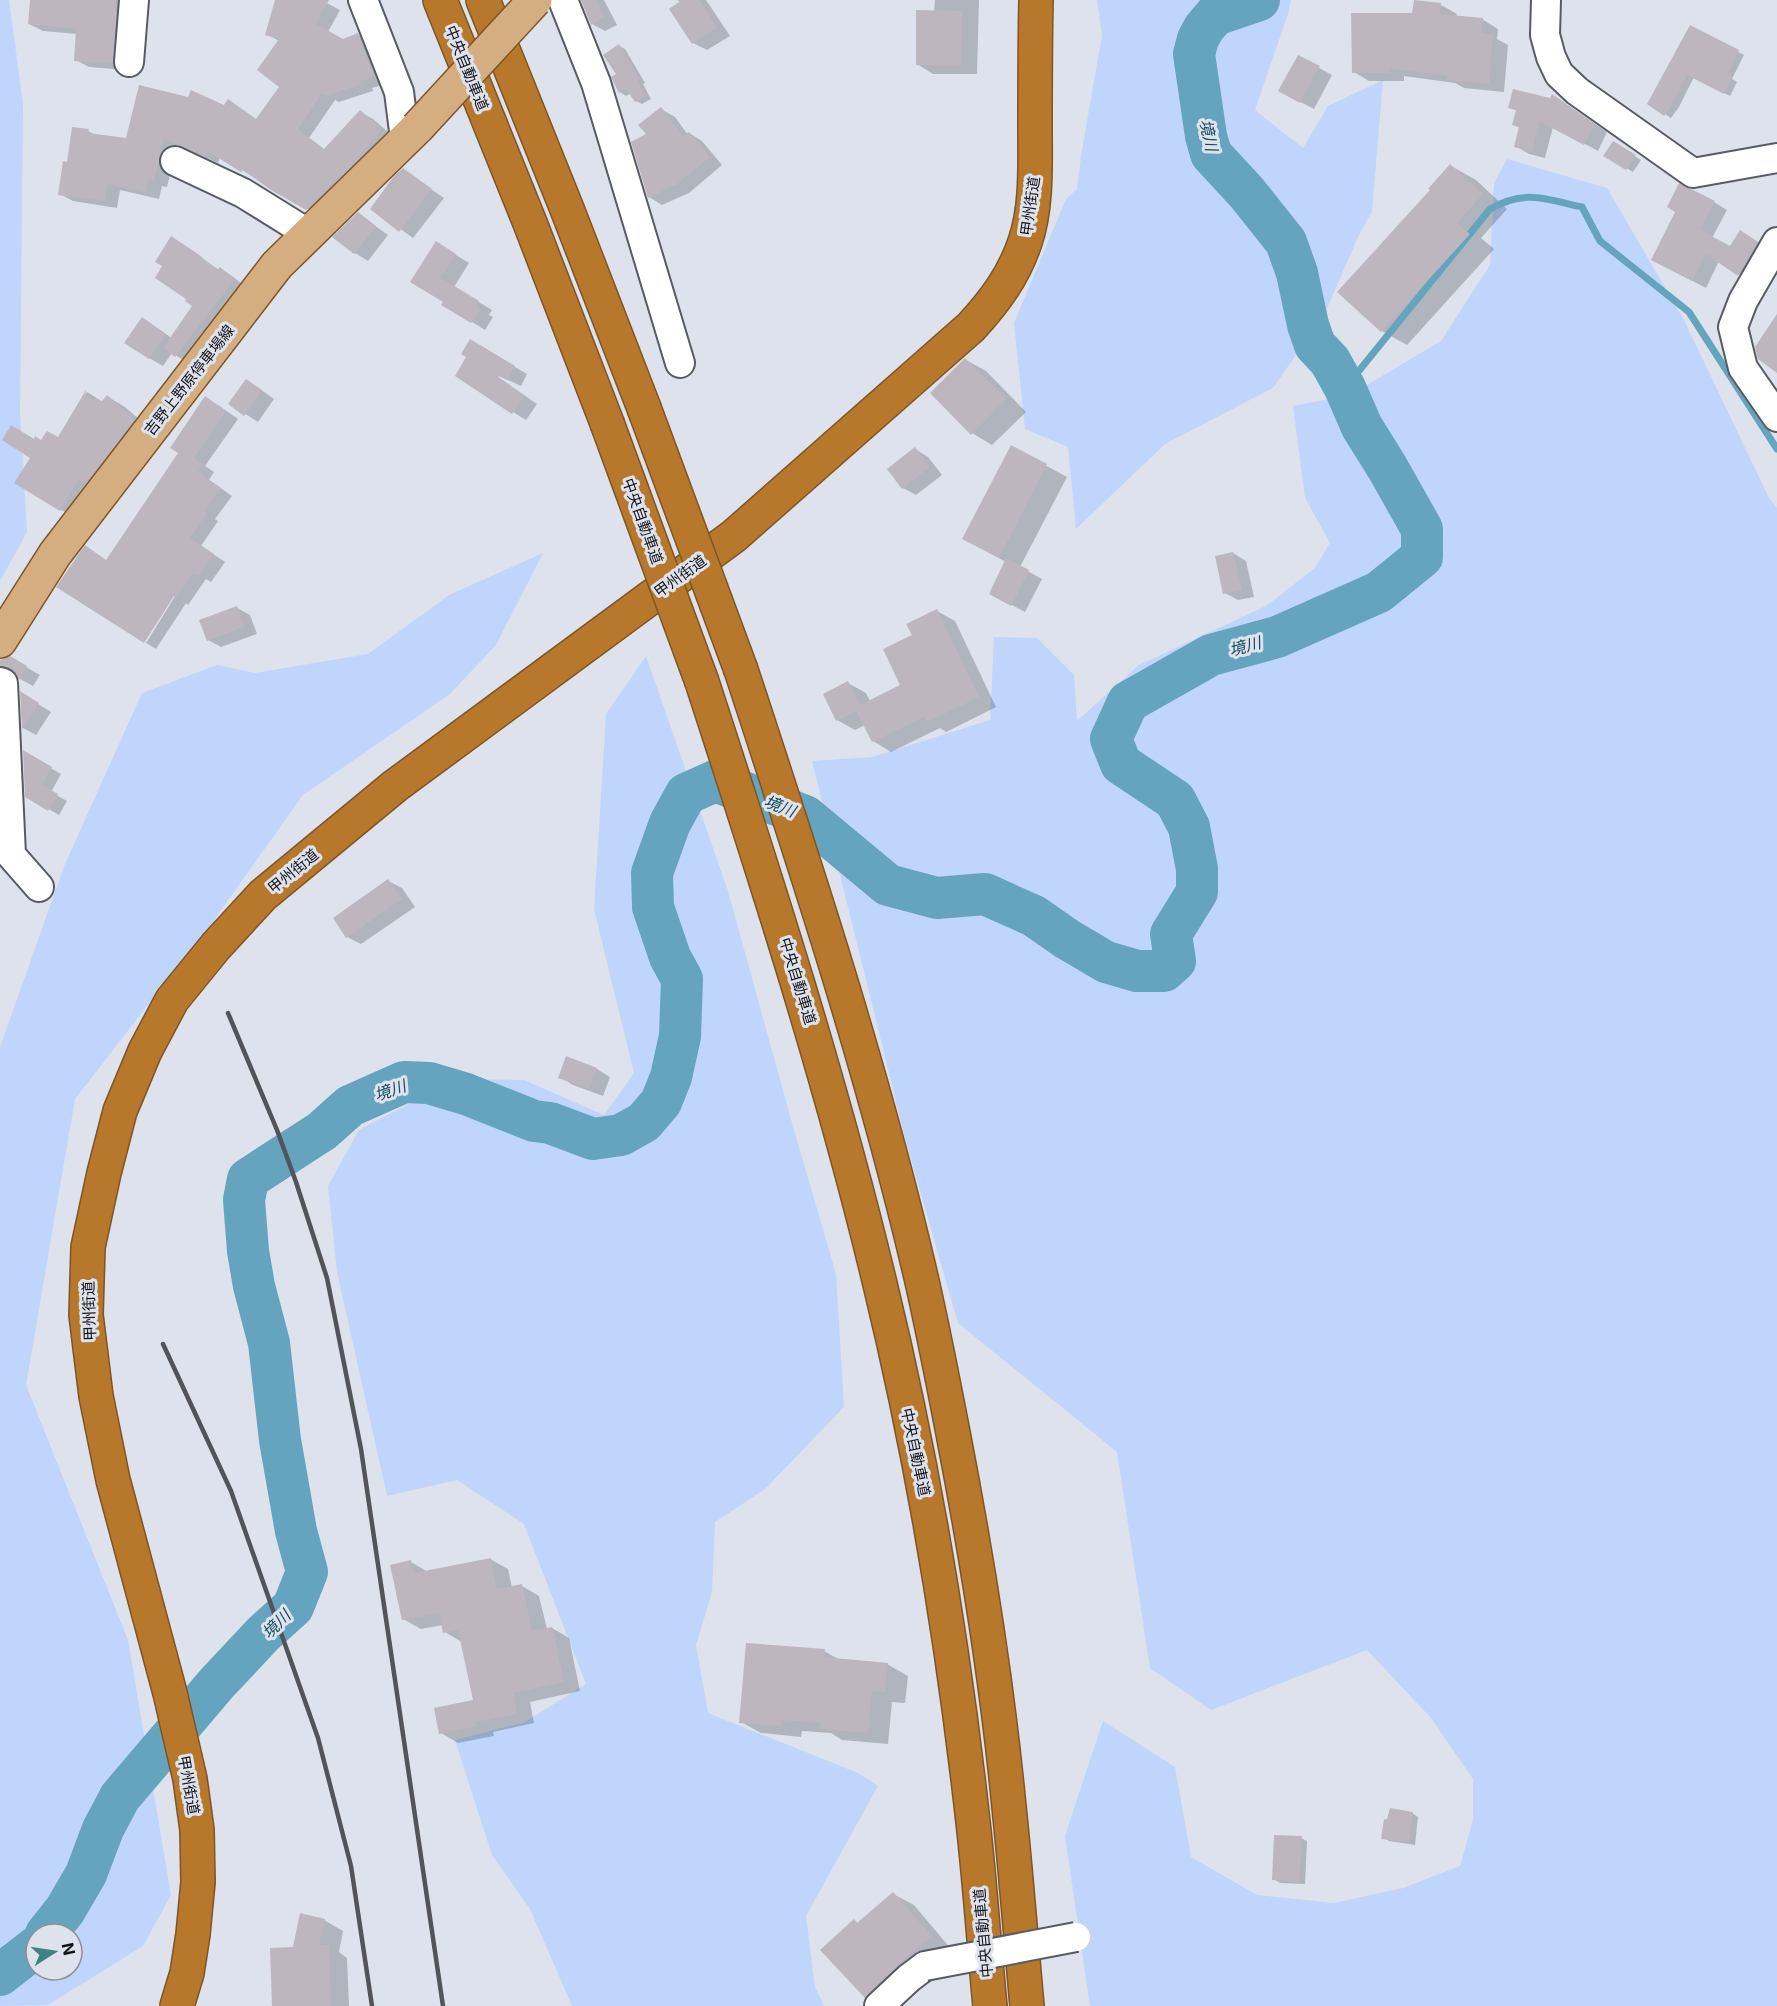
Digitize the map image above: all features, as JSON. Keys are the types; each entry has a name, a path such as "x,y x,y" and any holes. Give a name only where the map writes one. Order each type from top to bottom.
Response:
{"highway":[{"name":"中央自動車道","path":"440,0 530,223 607,423 702,682 780,920 826,1078 881,1288 923,1483 942,1593 973,1824 990,2006"},
{"path":"483,0 644,408 741,670 819,906 894,1164 922,1281 975,1552 1009,1805 1027,2006"},
{"name":"甲州街道","path":"177,2006 187,1973 198,1882 197,1830 190,1779 170,1693 113,1480 96,1396 86,1315 88,1247 104,1173 120,1111 145,1051 172,1000 216,946 263,896 395,786 734,536 971,327 994,302 1011,275 1026,241 1032,211 1035,169 1036,0"}],"main road":[{"name":"吉野上野原停車場線","path":"0,641 55,554 277,265 411,133 535,0"}],"street":[{"path":"129,62 134,0"},
{"path":"363,0 399,92 411,133"},
{"path":"563,0 596,83 680,363"},
{"path":"1546,0 1545,35 1559,74 1577,91 1693,173 1777,158"},
{"path":"176,161 243,193 309,234"},
{"path":"1777,242 1743,302 1733,327 1743,368 1777,417"},
{"path":"0,682 3,683 11,855 39,887"},
{"path":"879,2006 925,1966 1076,1937"}],"shaded area":[{"path":"0,0 9,0 23,104 20,414 27,532 0,581"},
{"path":"1097,0 1291,0 1255,110 1303,148 1328,106 1383,80 1372,211 1358,237 1325,313 1273,388 1165,444 1076,529 1068,447 1025,429 1014,323 1066,199 1077,189 1102,35"},
{"path":"1507,159 1607,188 1684,320 1769,498 1777,508 1777,2006 1090,2006 1065,1836 1103,1721 1175,1767 1191,1857 1257,1895 1334,1903 1403,1888 1460,1866 1473,1820 1473,1779 1431,1718 1367,1650 1211,1710 1150,1668 1117,1452 958,1323 905,1138 812,761 872,757 990,720 994,637 1037,638 1074,675 1077,721 1139,665 1266,606 1315,568 1330,543 1305,498 1293,406 1350,395 1441,341 1490,265 1494,183"},
{"path":"543,553 496,645 450,694 303,795 214,920 75,1099 26,1385 128,1640 171,1895 143,1946 48,2005 0,2006 0,1047 65,864 142,693 217,665 255,673 368,654 449,595"},
{"path":"646,656 728,891 836,1274 844,1407 765,1489 715,1522 712,1592 696,1645 708,1713 858,1773 878,1786 806,1916 815,1987 824,2006 572,2006 530,1909 492,1855 455,1740 525,1722 586,1684 524,1524 457,1480 387,1496 337,1272 328,1186 359,1130 456,1079 524,1080 604,1115 634,1073 594,909 606,714"}],"building":[{"path":"30,0 116,0 113,63 74,61 76,29 28,24"},
{"path":"275,0 329,0 316,24 343,39 358,33 374,77 360,81 361,84 325,96 322,93 298,129 324,149 360,110 382,129 354,163 306,210 271,190 243,170 241,172 207,151 205,157 164,139 154,181 149,180 146,193 108,184 105,201 58,195 63,161 67,162 72,127 89,129 88,133 126,138 139,85 188,97 191,90 224,105 228,99 256,119 279,87 257,70 279,39 265,35"},
{"path":"581,0 596,0 604,17 591,25"},
{"path":"682,0 699,0 717,27 692,44 669,9"},
{"path":"1414,0 1441,3 1440,14 1483,18 1481,33 1493,35 1489,84 1447,80 1447,76 1389,68 1389,73 1352,73 1351,13 1412,13"},
{"path":"916,10 962,11 961,66 916,65"},
{"path":"1690,25 1739,50 1727,74 1732,77 1724,94 1687,75 1664,116 1647,104"},
{"path":"619,44 640,80 638,81 645,96 635,102 626,89 619,93 611,77 616,74 603,55"},
{"path":"1298,55 1320,66 1300,103 1278,91"},
{"path":"1513,89 1550,98 1552,94 1595,124 1584,145 1539,121 1532,152 1514,147 1519,127 1512,125 1516,110 1508,108"},
{"path":"661,107 683,136 689,132 710,157 675,186 648,198 631,142 646,134 638,125"},
{"path":"1613,141 1636,155 1626,170 1603,156"},
{"path":"1450,164 1483,194 1457,223 1470,234 1381,332 1337,292 1430,190 1428,189"},
{"path":"403,168 432,189 399,232 370,209 394,176"},
{"path":"1679,183 1715,201 1700,230 1730,246 1740,230 1758,242 1738,276 1706,254 1692,281 1651,260 1675,212 1667,207"},
{"path":"358,212 376,226 354,254 332,237"},
{"path":"171,236 217,270 220,267 235,279 175,357 163,348 192,306 185,301 186,299 155,278 162,266 155,262"},
{"path":"436,241 456,254 441,278 479,301 476,306 481,309 471,323 441,305 443,302 410,282"},
{"path":"1777,314 1777,373 1758,359 1755,347"},
{"path":"142,317 166,334 149,359 124,343"},
{"path":"470,339 515,366 507,380 491,372 525,396 512,414 455,376 466,357 461,354"},
{"path":"965,358 1006,399 971,435 930,393"},
{"path":"246,379 262,390 244,416 228,404"},
{"path":"86,390 85,400 88,396 94,401 96,398 101,402 107,395 135,420 86,483 79,479 60,511 14,483 30,458 2,440 11,425 34,439 35,436 41,440 47,431 58,437"},
{"path":"205,396 226,411 194,458 203,464 198,472 221,488 204,511 207,513 190,538 214,554 198,576 193,573 175,599 174,596 144,643 56,587 85,545 106,560 178,453 170,448"},
{"path":"1011,445 1047,464 999,558 962,539"},
{"path":"915,447 930,467 902,489 887,469"},
{"path":"1233,552 1242,590 1223,594 1215,556"},
{"path":"1006,558 1029,570 1011,606 989,594"},
{"path":"237,606 245,626 207,641 199,620"},
{"path":"937,609 979,697 927,722 924,717 872,742 856,711 836,721 823,694 848,681 860,705 900,685 883,649 912,635 906,624"},
{"path":"10,656 27,666 19,680 16,673 8,667 0,666 0,660"},
{"path":"20,691 39,703 22,729"},
{"path":"23,750 52,767 42,785 58,794 48,811 25,797"},
{"path":"388,879 402,899 346,938 333,918"},
{"path":"566,1056 597,1068 589,1089 558,1078"},
{"path":"491,1558 497,1589 522,1584 532,1631 552,1627 564,1682 513,1693 517,1714 476,1722 477,1726 439,1734 434,1708 473,1700 458,1630 443,1633 439,1613 402,1620 390,1565 411,1560 414,1573"},
{"path":"746,1643 825,1649 824,1657 888,1663 885,1692 872,1691 868,1733 820,1729 821,1723 782,1720 781,1726 739,1723"},
{"path":"1390,1808 1413,1812 1409,1842 1381,1839 1384,1819 1387,1819"},
{"path":"1274,1835 1302,1836 1299,1882 1272,1880"},
{"path":"893,1892 932,1936 865,1998 820,1950 854,1919 857,1923"},
{"path":"300,1913 325,1919 319,1945 329,1945 331,2006 272,2006 270,1948 293,1947"}],"waterway":[{"name":"境川","path":"56,1922 86,1874 103,1829 120,1797 217,1683 263,1634 293,1607 307,1572 296,1531 280,1440 269,1343 254,1286 248,1251 244,1200 248,1179 322,1131 350,1106 404,1082 429,1083 466,1094 534,1121 550,1123 593,1139 621,1135 644,1122 661,1102 671,1077 680,1036 682,979 670,957 653,907 652,873 670,823 686,794 715,781 805,816 888,885 937,898 985,894 1034,916 1106,962 1137,971 1164,971 1175,961 1171,934 1197,892 1197,869 1189,827 1175,800 1121,764 1111,739 1128,702 1211,655 1277,637 1379,592 1422,557 1422,529 1362,427 1330,361 1315,345 1308,325 1297,273 1286,242 1247,193 1211,154 1206,136 1194,54 1198,39 1215,15 1259,0"},
{"path":"1345,388 1490,209 1525,197 1546,199 1582,207 1600,241 1689,312 1777,449"},
{"name":"境川","path":"0,1975 24,1956"}],"railway":[{"path":"228,1013 277,1130 327,1278 361,1449 443,2006"},
{"path":"163,1344 231,1491 318,1738 351,1866 372,2006"}]}
